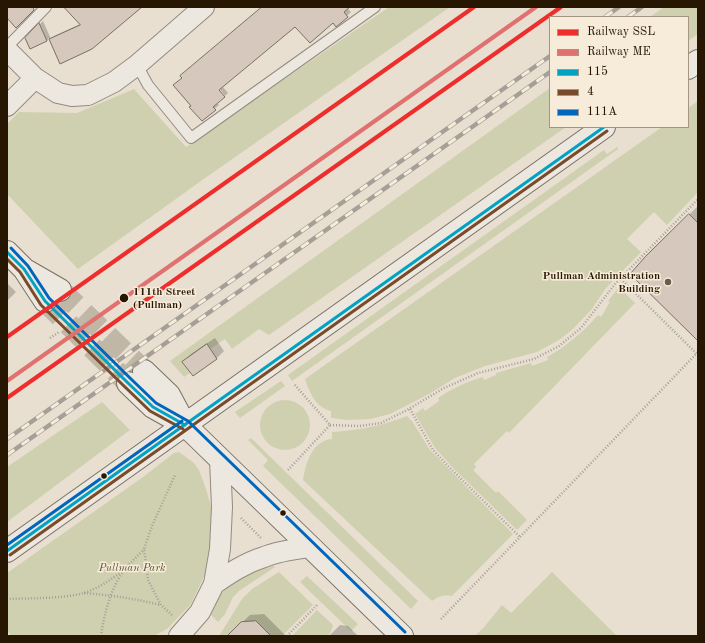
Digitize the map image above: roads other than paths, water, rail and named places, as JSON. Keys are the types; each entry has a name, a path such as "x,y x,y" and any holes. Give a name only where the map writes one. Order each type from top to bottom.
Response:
{"street":[{"path":"7,49 35,78 58,93 72,96 88,95 114,82 137,65 204,7"},
{"path":"689,67 698,61"},
{"path":"7,106 35,78"},
{"path":"7,551 603,128"},
{"path":"7,252 53,296"},
{"path":"136,377 153,407 185,425 402,636"},
{"path":"178,628 200,612 214,584 220,549 222,507 220,459"},
{"path":"214,584 237,568 264,556 310,547"}],"lane":[{"path":"7,49 46,7"},
{"path":"137,65 148,85 191,138 375,7"}],"tunnel":[{"path":"60,290 144,371"},
{"path":"45,301 128,383"}],"railway":[{"path":"606,16 619,7"},
{"path":"629,16 642,7"},
{"path":"7,439 549,57"},
{"path":"7,455 549,73"}],"rail line":[{"name":"SSL","path":"7,337 474,7"},
{"name":"ME","path":"7,381 536,7"},
{"name":"SSL","path":"7,398 561,7"}],"place":[{"name":"Pullman Administration Building","path":"668,282"},
{"name":"111th Street (Pullman)","path":"124,298"}],"park label":[{"name":"Pullman Park","path":"132,568"}]}
